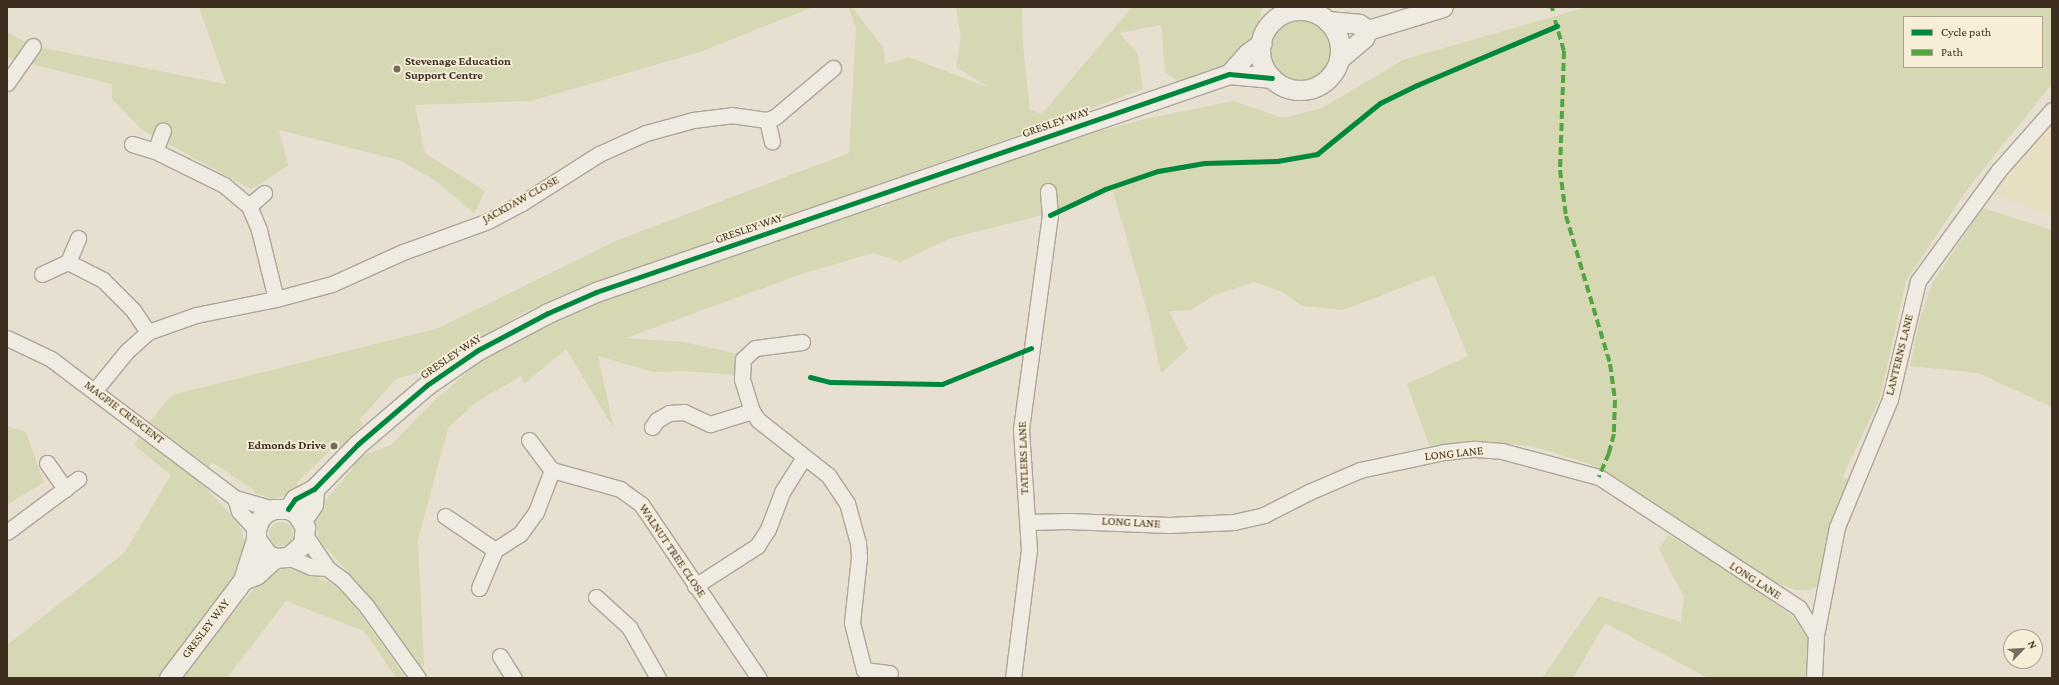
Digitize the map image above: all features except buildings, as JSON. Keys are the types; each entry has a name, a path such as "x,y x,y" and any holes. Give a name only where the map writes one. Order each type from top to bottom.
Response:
{"street":[{"path":"1368,30 1443,7"},
{"name":"GRESLEY WAY","path":"243,580 256,575 282,557 298,552 292,518 295,498 314,489 358,444 427,385 478,350 548,312 596,292 1229,74 1272,78 1288,88 1311,88 1331,76 1339,59 1364,38 1368,30 1359,24 1327,21 1311,12 1301,9 1287,13 1273,14 1264,34 1262,43 1263,62 1272,78"},
{"name":"GRESLEY WAY","path":"1327,21 1338,38 1339,59"},
{"name":"GRESLEY WAY","path":"1229,74 1248,53 1262,43"},
{"path":"9,77 33,46"},
{"path":"772,141 767,120 783,112 833,68"},
{"name":"LANTERNS LANE","path":"1816,635 1838,526 1890,399 1918,281 1999,170 2052,110"},
{"name":"JACKDAW CLOSE","path":"95,390 127,351 148,332 196,315 276,299 332,284 403,252 488,221 528,200 600,154 646,133 693,120 730,115 767,120"},
{"path":"155,151 163,130"},
{"path":"132,144 155,151 224,185 248,206 259,230 276,299"},
{"name":"TATLERS LANE","path":"1013,678 1030,550 1021,429 1050,215 1048,191"},
{"path":"248,206 264,193"},
{"path":"42,274 68,262 78,238"},
{"path":"68,262 103,280 133,310 148,332"},
{"name":"MAGPIE CRESCENT","path":"7,338 51,358 235,498 292,518"},
{"path":"802,342 760,347 750,352 743,359 742,379 752,411 765,428 804,457 837,485 852,516 859,557 852,623 862,674 890,673"},
{"path":"652,427 657,420 669,413 684,412 710,424 752,411"},
{"path":"479,588 495,550 520,534 536,512 552,470 529,440"},
{"name":"LONG LANE","path":"1028,522 1068,521 1169,525 1234,522 1264,515 1309,492 1360,470 1444,452 1475,449 1502,451 1599,477 1799,608 1816,635"},
{"path":"695,586 757,546 768,528 782,492 804,457"},
{"path":"47,463 65,489"},
{"name":"WALNUT TREE CLOSE","path":"552,470 620,489 634,497 650,514 695,586 758,678"},
{"path":"7,532 78,479"},
{"name":"MAGPIE CRESCENT","path":"235,498 239,511 256,535"},
{"name":"GRESLEY WAY","path":"169,678 243,580 256,535 265,513 292,518"},
{"path":"445,516 495,550"},
{"path":"292,518 327,568 343,580 367,607 418,678"},
{"path":"256,535 267,554 282,557 311,567 327,568"},
{"path":"596,597 629,627 658,678"},
{"path":"1814,678 1816,635"},
{"path":"500,656 512,677"}],"shaded area":[{"path":"2048,124 2052,128 2052,216 1989,193"}],"green space":[{"name":"Stevenage Education Support Centre","path":"199,7 813,7 700,52 531,101 415,105 425,153 485,191 474,213 437,182 402,161 279,130 288,166 251,189 141,129 112,99 112,84 7,58 7,32 33,46 226,84"},
{"path":"848,7 852,7 883,47 885,64 909,57 990,88 956,67 961,37 956,7 1022,7 1023,44 1030,110 1042,114 1132,7 1263,7 1257,26 1245,48 1227,63 1209,73 1179,82 1165,72 1161,25 1119,33 1138,54 1143,89 1055,122 565,294 521,314 431,369 396,379 360,419 362,425 336,453 332,449 296,483 299,487 284,496 273,499 254,493 255,491 212,462 209,467 149,422 172,395 439,328 613,242 849,153 856,27"},
{"path":"1587,7 2052,7 2052,84 1969,187 1906,281 1880,398 1842,478 1852,479 1818,586 1809,590 1796,590 1774,582 1674,521 1618,480 1590,464 1534,447 1494,442 1430,448 1407,384 1468,356 1434,275 1343,310 1302,306 1283,292 1254,282 1215,295 1191,310 1169,311 1188,349 1161,373 1148,313 1113,191 1075,207 951,238 900,262 873,253 802,274 626,338 683,342 739,354 734,375 684,371 653,372 598,356 614,429 566,349 524,384 521,376 475,403 448,428 418,540 424,665 421,671 371,598 319,540 315,523 319,508 354,467 351,463 356,458 391,445 435,400 485,357 576,309 878,204 881,209 900,193 1052,144 1149,118 1233,101 1283,118 1322,108 1405,59"},
{"path":"1300,21 1317,26 1325,34 1330,51 1325,68 1317,76 1300,81 1283,76 1275,68 1270,51 1275,34 1283,26"},
{"path":"1983,208 2052,230 2052,407 1978,373 1910,366 1920,318 1933,282"},
{"path":"7,426 26,432 44,482 7,505"},
{"path":"140,435 201,483 239,523 245,544 243,557 232,581 157,678 7,678 7,645 124,553 171,475 134,445"},
{"path":"281,522 289,526 293,534 289,542 281,546 273,542 269,534 273,526"},
{"path":"1668,535 1727,570 1791,615 1813,642 1810,678 1708,678 1605,623 1573,678 1542,678 1599,596 1681,622 1684,597 1659,549"},
{"path":"293,568 331,583 348,597 406,678 396,678 364,631 286,601 227,678 180,678 222,624 256,587 276,571"}],"marked path":[{"path":"1552,7 1553,11"},
{"path":"1555,20 1564,51 1560,170 1566,216 1610,364 1615,400 1614,434 1609,453 1599,477"}],"cycle path":[{"path":"1050,215 1105,189 1158,171 1204,163 1277,161 1317,154 1380,103 1417,85 1557,26"},
{"path":"288,509 295,499 314,489 358,444 427,385 478,350 548,313 596,292 1229,74 1272,78"},
{"path":"810,377 830,382 942,384 1031,348"}],"place":[{"name":"Stevenage Education Support Centre","path":"397,69"},
{"name":"Edmonds Drive","path":"334,446"}]}
